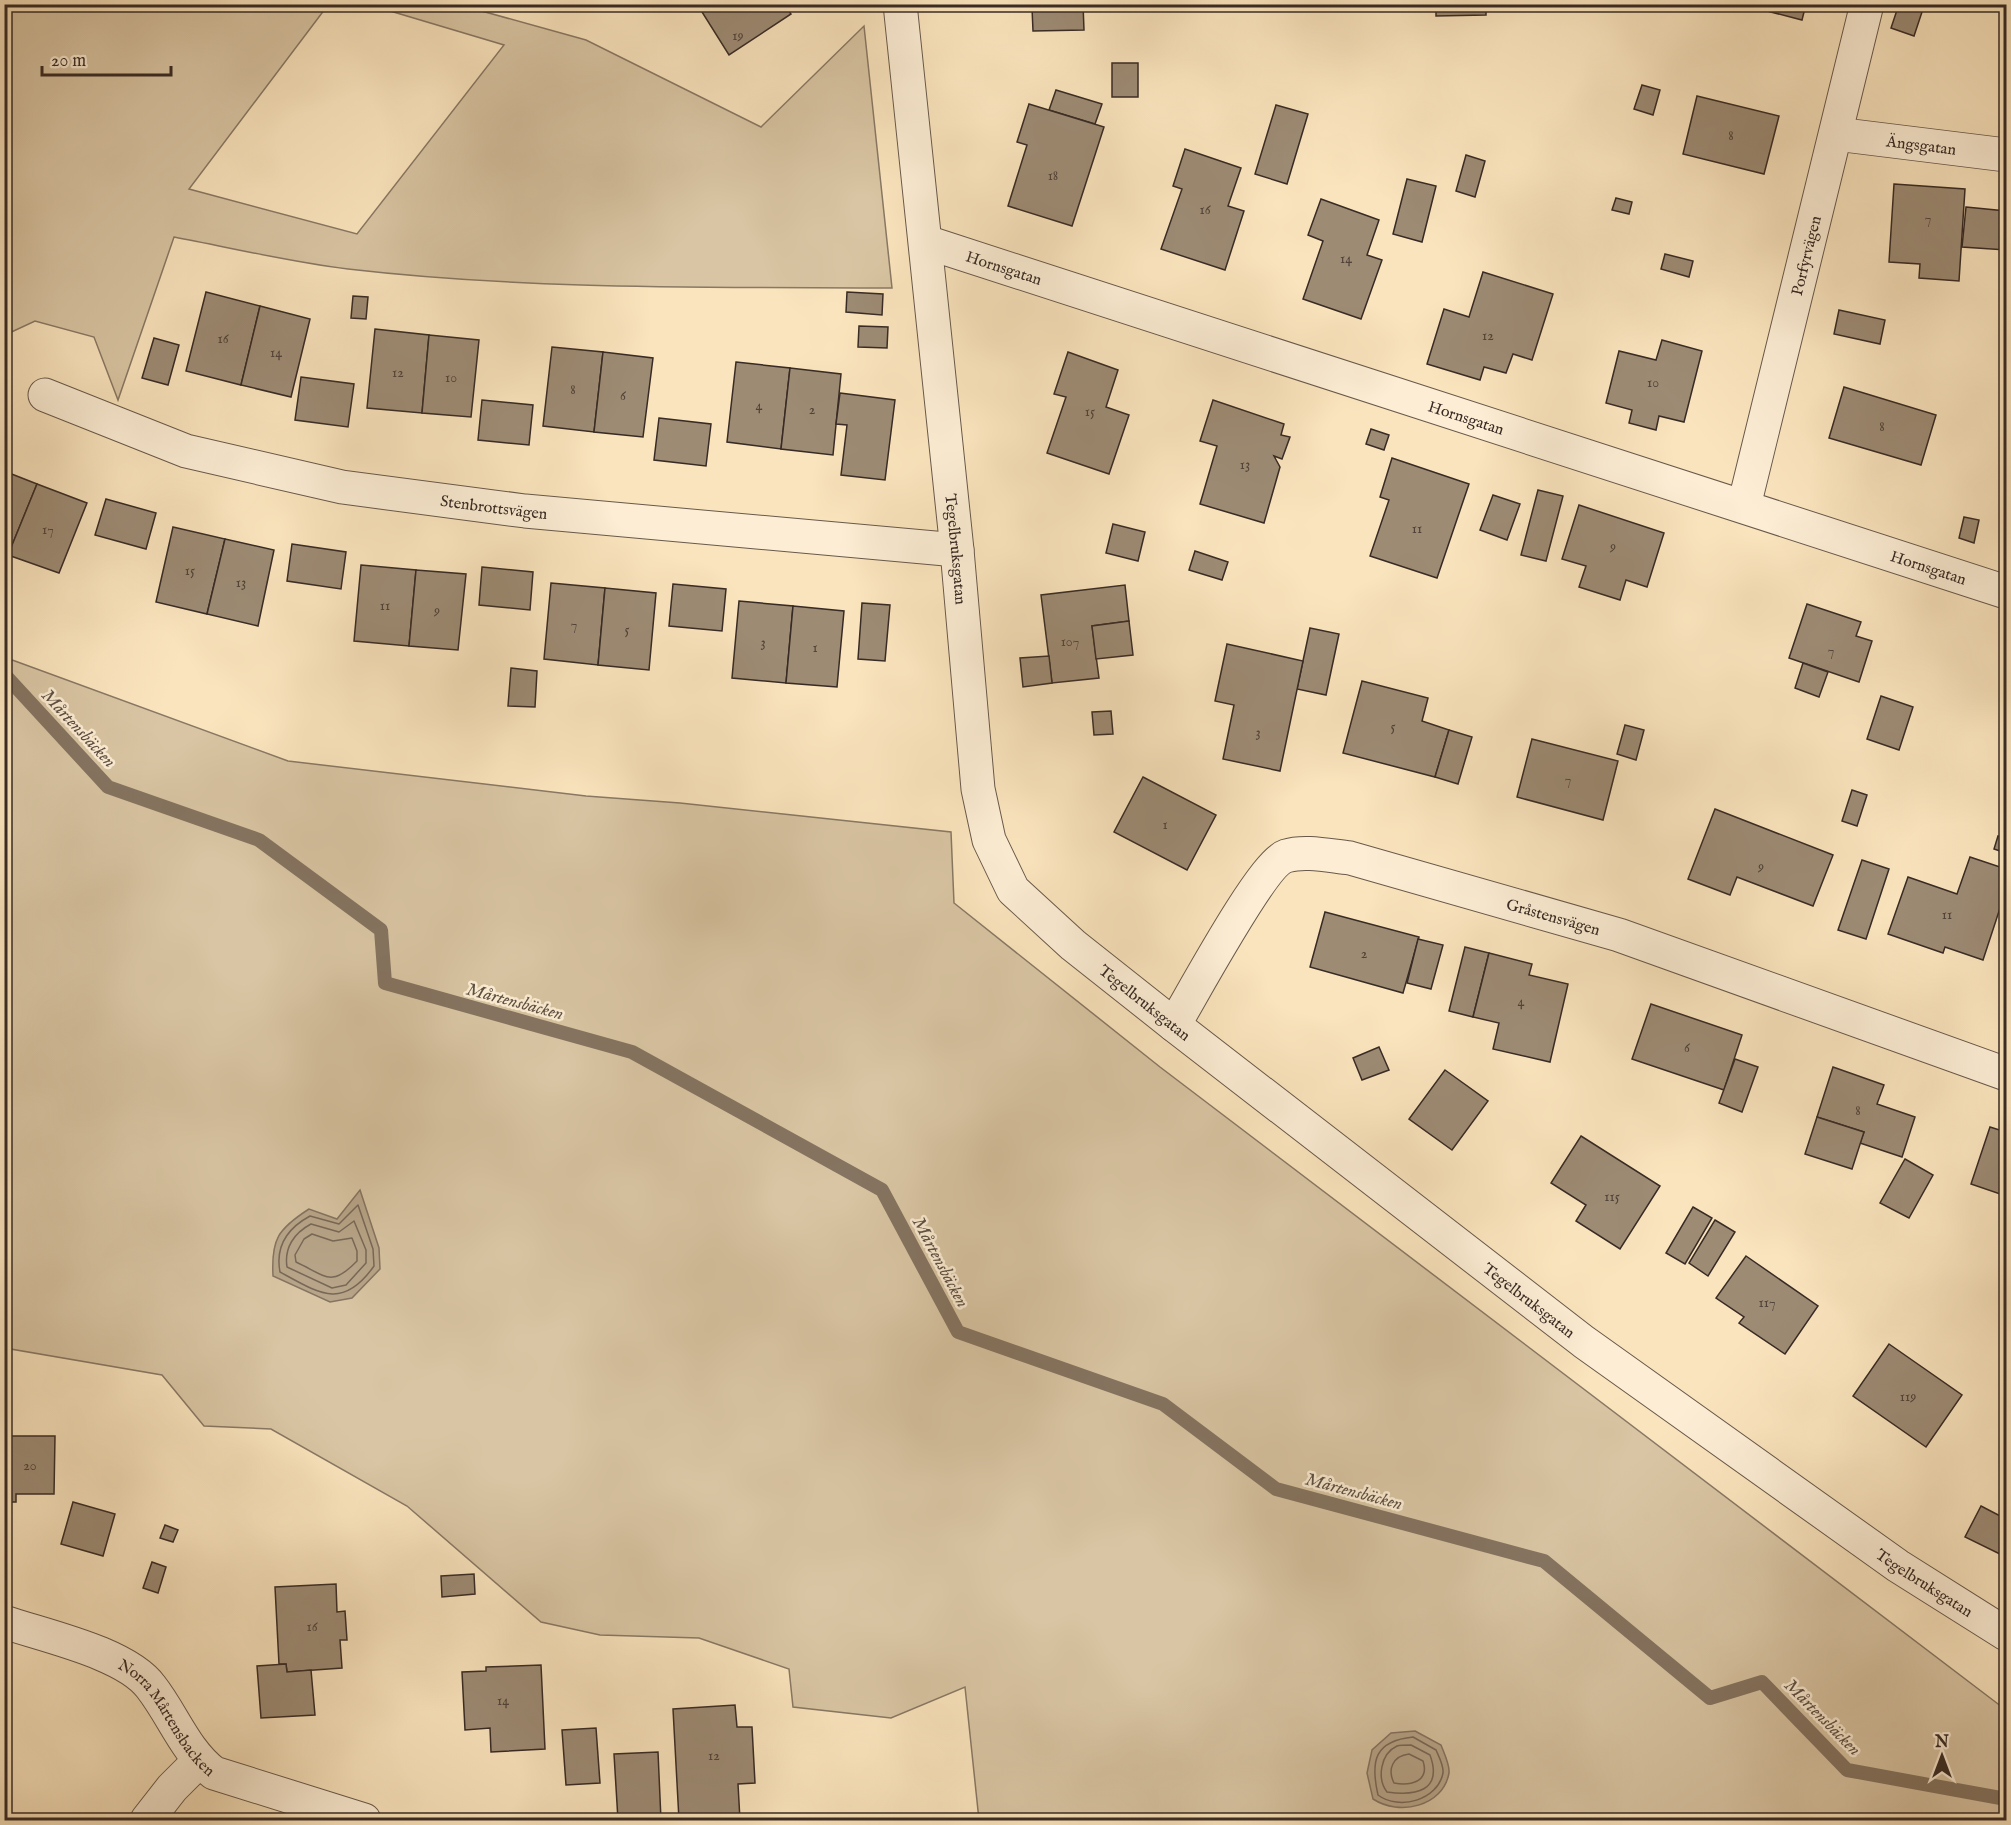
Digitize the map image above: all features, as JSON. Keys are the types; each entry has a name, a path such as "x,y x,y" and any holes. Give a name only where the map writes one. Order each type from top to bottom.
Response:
{"street":[{"name":"Tegelbruksgatan","path":"900,4 957,550 978,789 989,840 1013,890 1073,945 1174,1025 1584,1342 1890,1560 2007,1634"},
{"name":"Porfyrvägen","path":"1744,506 1867,4"},
{"name":"Ängsgatan","path":"1836,134 2007,155"},
{"name":"Hornsgatan","path":"926,242 2007,592"},
{"name":"Stenbrottsvägen","path":"45,395 186,451 342,487 525,511 957,550"},
{"name":"Gråstensvägen","path":"1174,1025 1262,878 1284,856 1315,854 1350,858 1620,935 2007,1074"},
{"name":"Norra Mårtensbacken","path":"4,1622 111,1658 131,1668 150,1685 199,1761 214,1773 364,1821"},
{"path":"147,1821 171,1788 199,1761"}],"shaded area":[{"path":"4,5 328,5 189,189 357,234 504,45 370,5 460,5 586,40 761,127 864,26 892,288 620,286 484,281 326,266 174,237 118,400 94,337 35,321 5,335"},
{"path":"4,657 288,761 586,796 680,803 951,832 954,903 1160,1067 2006,1710 2006,1820 979,1820 965,1687 891,1718 793,1707 789,1669 699,1638 600,1635 541,1622 407,1506 271,1429 204,1426 162,1375 5,1348"}],"water":[{"path":"360,1190 379,1248 380,1269 352,1298 330,1302 273,1276 273,1253 283,1229 309,1209 337,1219"},
{"path":"1415,1731 1441,1745 1449,1770 1445,1785 1429,1801 1418,1805 1395,1807 1373,1799 1367,1773 1372,1750 1391,1733"}],"building":[{"path":"697,4 784,4 791,14 729,55"},
{"path":"976,4 1083,4 1084,30 1033,31 1032,8 976,11"},
{"path":"1436,4 1486,4 1486,15 1436,16"},
{"path":"1765,4 1806,4 1802,20 1763,10"},
{"path":"1899,4 1924,6 1914,36 1891,28"},
{"path":"1112,63 1138,63 1138,97 1112,97"},
{"path":"1642,85 1660,90 1653,115 1634,109"},
{"path":"1056,90 1102,104 1095,124 1049,110"},
{"path":"1697,96 1779,116 1764,174 1683,154"},
{"path":"1029,104 1104,127 1072,226 1008,206 1027,145 1017,142"},
{"path":"1276,105 1308,114 1287,184 1255,174"},
{"path":"1185,149 1241,168 1228,206 1244,211 1225,270 1161,249 1182,189 1173,186"},
{"path":"1466,155 1485,161 1475,197 1456,191"},
{"path":"1407,179 1436,186 1422,242 1393,234"},
{"path":"1894,184 1965,189 1959,281 1919,278 1920,264 1889,262"},
{"path":"1616,198 1632,202 1629,214 1612,210"},
{"path":"1321,199 1379,220 1367,255 1382,260 1361,319 1303,299 1323,241 1308,235"},
{"path":"1966,207 2006,211 2006,250 1962,247"},
{"path":"1665,254 1693,261 1689,277 1661,269"},
{"path":"1483,272 1553,294 1532,360 1513,354 1506,373 1484,367 1480,380 1427,364 1444,309 1469,317"},
{"path":"206,292 260,306 241,385 186,371"},
{"path":"847,292 883,294 882,315 846,312"},
{"path":"353,296 368,297 366,319 351,318"},
{"path":"260,306 310,319 291,397 241,385"},
{"path":"1839,310 1885,320 1880,344 1834,334"},
{"path":"859,326 888,327 887,348 858,347"},
{"path":"375,329 429,335 422,413 367,408"},
{"path":"429,335 479,340 471,417 422,413"},
{"path":"154,338 179,345 168,385 142,378"},
{"path":"1662,340 1702,351 1684,422 1659,416 1656,430 1629,423 1632,410 1606,403 1619,351 1656,360"},
{"path":"552,347 603,352 594,432 543,426"},
{"path":"603,352 653,358 643,437 594,432"},
{"path":"1068,352 1118,370 1106,407 1129,415 1109,474 1047,453 1066,397 1054,394"},
{"path":"736,362 790,368 781,449 727,442"},
{"path":"790,368 841,374 833,455 781,449"},
{"path":"301,377 354,384 348,427 295,420"},
{"path":"1844,387 1936,415 1921,465 1829,438"},
{"path":"840,393 895,400 885,480 841,475 847,425 836,424"},
{"path":"482,400 533,405 529,445 478,440"},
{"path":"1213,400 1284,424 1281,435 1290,437 1282,459 1274,456 1280,467 1264,523 1200,504 1217,446 1200,441"},
{"path":"659,418 711,424 706,466 654,460"},
{"path":"1371,429 1389,435 1384,450 1366,444"},
{"path":"1392,458 1469,484 1437,578 1370,556 1389,500 1380,497"},
{"path":"4,471 37,484 8,555 4,553"},
{"path":"37,484 87,503 59,573 8,555"},
{"path":"1538,490 1563,496 1546,561 1521,555"},
{"path":"1493,495 1520,504 1507,540 1480,530"},
{"path":"106,499 156,513 146,549 95,535"},
{"path":"1579,505 1664,533 1647,587 1626,580 1620,600 1579,587 1586,566 1562,559"},
{"path":"1964,517 1979,520 1974,543 1959,538"},
{"path":"1113,524 1145,532 1138,561 1106,553"},
{"path":"173,527 225,539 207,614 156,602"},
{"path":"225,539 274,550 258,626 207,614"},
{"path":"292,544 346,552 341,589 287,581"},
{"path":"1195,551 1228,562 1222,580 1189,570"},
{"path":"361,565 416,570 409,646 354,641"},
{"path":"482,567 533,572 530,610 479,605"},
{"path":"416,570 466,574 458,650 409,646"},
{"path":"551,583 605,588 598,665 544,659"},
{"path":"673,584 726,589 722,631 669,626"},
{"path":"1125,585 1129,621 1092,626 1099,678 1052,683 1041,595"},
{"path":"605,588 656,593 649,670 598,665"},
{"path":"739,601 793,606 786,683 732,678"},
{"path":"862,603 890,605 885,661 858,659"},
{"path":"1807,604 1861,622 1856,636 1872,641 1859,682 1789,658"},
{"path":"793,606 844,611 837,687 786,683"},
{"path":"1129,621 1133,655 1096,659 1092,626"},
{"path":"1310,628 1339,634 1326,695 1297,689"},
{"path":"1227,644 1303,661 1280,771 1223,759 1234,705 1215,701"},
{"path":"1049,656 1052,683 1023,687 1020,658"},
{"path":"1803,663 1828,672 1819,697 1795,688"},
{"path":"511,668 537,671 535,707 508,706"},
{"path":"1362,681 1428,698 1422,721 1449,730 1435,777 1343,753"},
{"path":"1881,696 1913,707 1899,750 1867,739"},
{"path":"1111,711 1113,734 1094,735 1092,712"},
{"path":"1625,725 1644,730 1636,760 1617,754"},
{"path":"1449,730 1472,737 1458,784 1435,777"},
{"path":"1532,739 1618,761 1603,820 1517,797"},
{"path":"1143,777 1216,815 1187,870 1114,832"},
{"path":"1852,790 1867,795 1857,826 1842,821"},
{"path":"1715,809 1833,855 1813,906 1737,877 1730,895 1688,879"},
{"path":"1998,836 2006,839 2006,853 1994,849"},
{"path":"1970,857 2006,869 2006,890 1983,960 1945,947 1943,953 1888,934 1908,877 1957,894"},
{"path":"1862,860 1889,869 1866,939 1838,930"},
{"path":"1325,912 1419,937 1403,993 1310,967"},
{"path":"1418,939 1443,945 1431,989 1407,983"},
{"path":"1465,947 1489,953 1473,1017 1449,1011"},
{"path":"1489,953 1532,964 1529,975 1568,984 1550,1062 1493,1049 1499,1023 1473,1017"},
{"path":"1651,1004 1742,1035 1724,1090 1632,1059"},
{"path":"1379,1047 1389,1070 1362,1080 1353,1058"},
{"path":"1735,1059 1758,1067 1742,1112 1719,1103"},
{"path":"1833,1067 1884,1085 1877,1104 1915,1117 1902,1157 1860,1143 1864,1132 1817,1117"},
{"path":"1445,1070 1488,1101 1452,1150 1409,1119"},
{"path":"1817,1117 1864,1132 1852,1169 1805,1154"},
{"path":"1990,1127 2006,1132 2006,1196 1971,1184"},
{"path":"1581,1136 1660,1186 1620,1249 1576,1221 1586,1205 1551,1183"},
{"path":"1905,1159 1933,1175 1909,1218 1880,1203"},
{"path":"1693,1207 1712,1218 1685,1264 1666,1253"},
{"path":"1715,1220 1735,1232 1708,1276 1689,1263"},
{"path":"1746,1256 1818,1306 1785,1354 1739,1323 1744,1317 1716,1298"},
{"path":"1889,1344 1962,1395 1926,1447 1853,1396"},
{"path":"4,1436 55,1436 54,1494 16,1494 16,1502 4,1502"},
{"path":"73,1502 115,1514 103,1556 61,1544"},
{"path":"1981,1506 2006,1519 2004,1556 1965,1537"},
{"path":"165,1525 178,1530 173,1542 160,1538"},
{"path":"152,1562 166,1567 158,1593 143,1588"},
{"path":"474,1574 475,1594 442,1597 441,1576"},
{"path":"336,1584 337,1612 345,1611 347,1640 340,1640 342,1668 287,1672 286,1664 279,1664 275,1587"},
{"path":"286,1664 287,1672 311,1670 315,1715 261,1718 257,1666"},
{"path":"541,1665 545,1749 491,1752 490,1728 465,1730 462,1672 486,1671 486,1667"},
{"path":"735,1705 737,1727 752,1727 755,1783 738,1784 740,1820 679,1820 673,1709"},
{"path":"596,1728 600,1783 566,1785 562,1730"},
{"path":"658,1752 661,1820 618,1820 614,1754"}],"waterway":[{"name":"Mårtensbäcken","path":"4,674 108,787 259,840 381,930 385,983 632,1052 882,1190 958,1332 1163,1404 1276,1489 1544,1561 1710,1698 1762,1682 1847,1770 2006,1799"}]}
